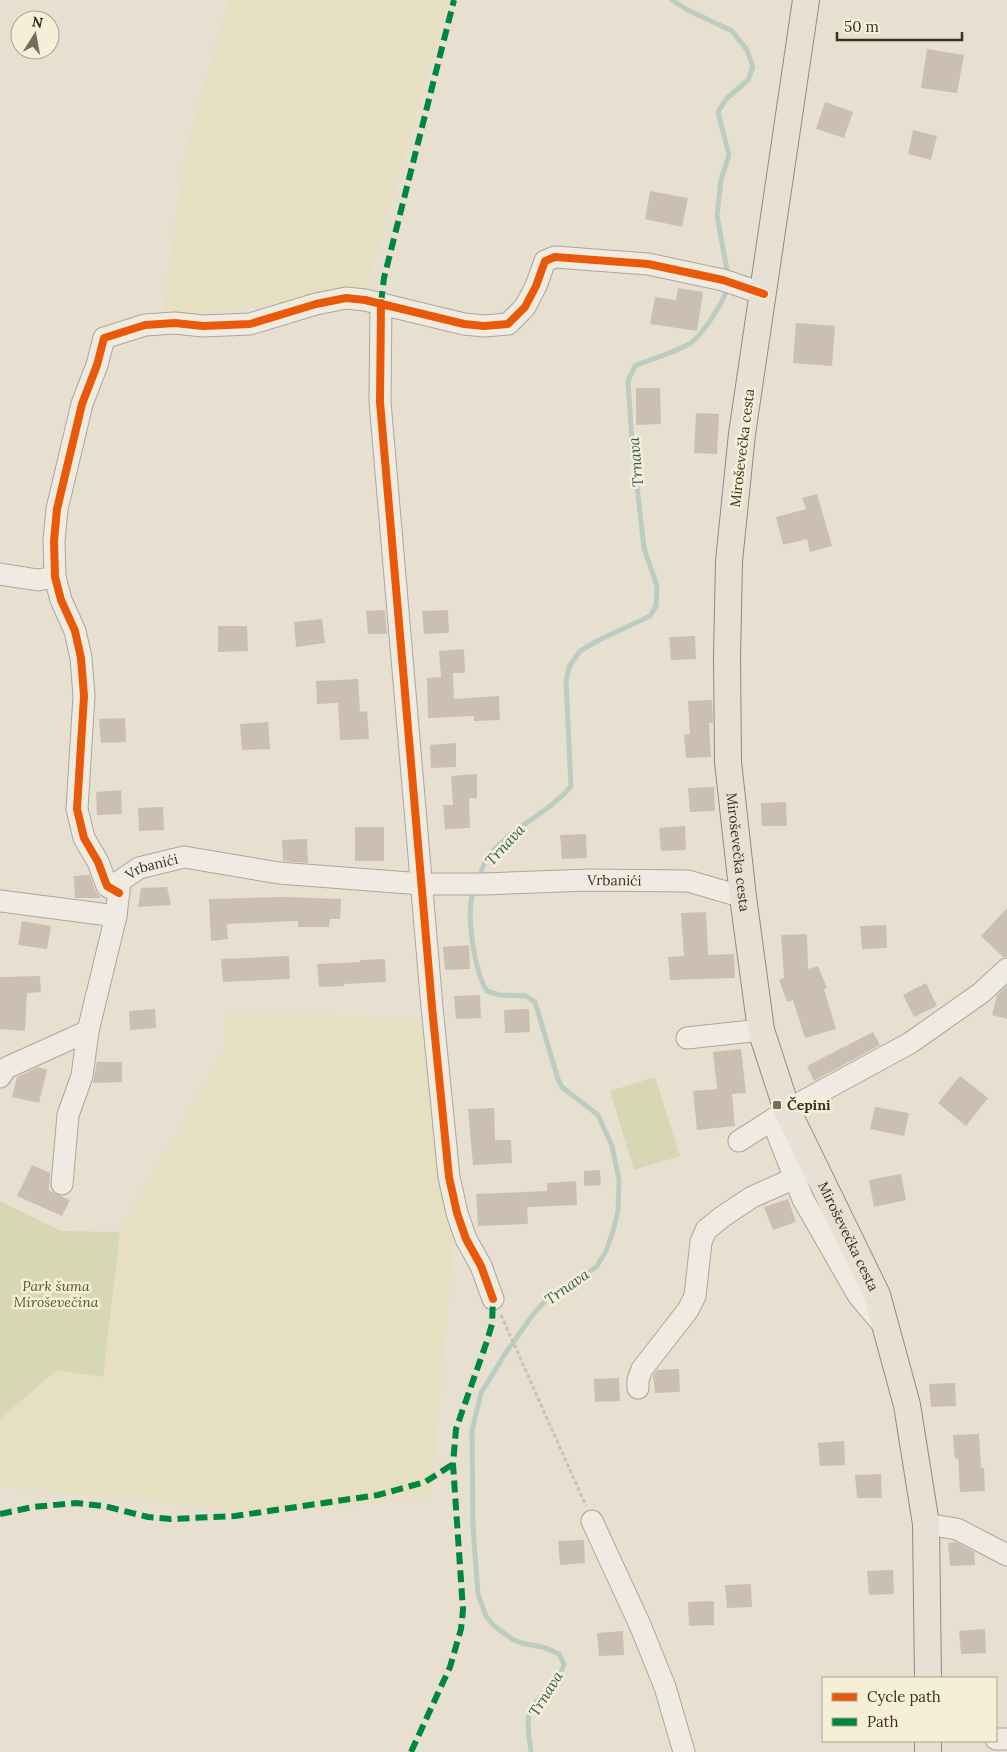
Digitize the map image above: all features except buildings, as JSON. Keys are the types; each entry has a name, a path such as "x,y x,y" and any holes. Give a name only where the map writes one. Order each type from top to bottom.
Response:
{"main road":[{"name":"Miroševečka cesta","path":"806,0 742,434 729,561 727,656 728,762 743,898 761,1030 779,1115 877,1295 907,1404 926,1524 928,1677"}],"street":[{"path":"119,893 107,886 98,862 84,838 77,809 84,696 81,658 75,631 61,600 55,576 54,541 57,509 82,404 97,365 104,338 144,325 175,323 203,326 250,324 316,304 346,298 381,303 464,324 508,324 525,307 536,286 545,261 555,257 648,264 729,282 764,294"},
{"path":"381,303 380,402 432,1007 449,1177 457,1213 466,1239 481,1266 493,1299"},
{"path":"0,574 38,580 55,576"},
{"name":"Vrbanići","path":"62,1184 68,1114 82,1076 88,1031 116,916 120,881 139,868 184,857 280,873 422,884 589,880 688,881 743,898"},
{"path":"0,901 116,916"},
{"path":"739,1141 779,1115 910,1043 981,993 1007,969"},
{"path":"687,1038 761,1030"},
{"path":"0,1077 6,1068 88,1031"},
{"path":"779,1115 795,1178 803,1199 858,1295 886,1328"},
{"path":"638,1388 638,1380 642,1368 688,1310 695,1296 701,1242 706,1230 752,1197 795,1178"},
{"path":"592,1521 640,1624 662,1678 684,1752"},
{"path":"926,1524 957,1529 1007,1555"}],"path":[{"path":"507,1330 592,1521"}],"shaded area":[{"path":"229,0 449,0 366,290 162,321 185,154"},
{"path":"226,1012 420,1020 454,1231 431,1497 263,1513 0,1486 0,1419 57,1370 103,1376 120,1232 226,1049"}],"green space":[{"path":"655,1077 680,1156 634,1170 610,1091"},
{"name":"Park šuma Miroševečina","path":"0,1201 61,1231 120,1232 103,1377 57,1370 0,1419"}],"waterway":[{"name":"Trnava","path":"672,0 686,9 732,31 747,50 753,67 748,80 727,98 718,112 729,155 721,180 717,215 728,276"},
{"name":"Trnava","path":"479,879 485,862 495,849 516,830 562,796 571,786 566,682 569,667 580,651 650,616 656,606 657,586 644,548 632,442 628,381 635,366 676,351 694,340 706,327 722,301 727,287"},
{"name":"Trnava","path":"474,889 470,912 472,941 482,982 487,991 500,995 526,996 535,1002 558,1079 562,1087 598,1115 612,1146 619,1180 618,1211 606,1251 597,1266 583,1277 550,1296 534,1313 505,1354 481,1393 472,1431 473,1527 478,1594 486,1616 494,1626 512,1639 521,1643 546,1648 559,1654 564,1664 557,1680 531,1709 528,1725 531,1752"}],"marked path":[{"path":"381,303 384,278 454,0"},
{"path":"411,1752 450,1667 461,1629 463,1610 453,1464 456,1429 492,1324 493,1299"},
{"path":"0,1514 33,1507 76,1503 104,1506 148,1517 171,1519 235,1516 378,1495 425,1482 453,1464"}],"cycle path":[{"path":"119,893 107,886 98,862 84,838 77,809 84,696 81,658 75,631 61,600 55,577 54,541 57,509 82,404 97,365 104,338 145,325 175,323 203,326 250,324 316,304 346,298 365,300 464,324 484,326 508,324 525,307 536,286 545,261 555,257 648,264 723,280 764,294"},
{"path":"381,303 380,402 432,1007 449,1177 457,1213 466,1239 481,1266 493,1299"}],"place":[{"name":"Čepini","path":"777,1105"}]}
